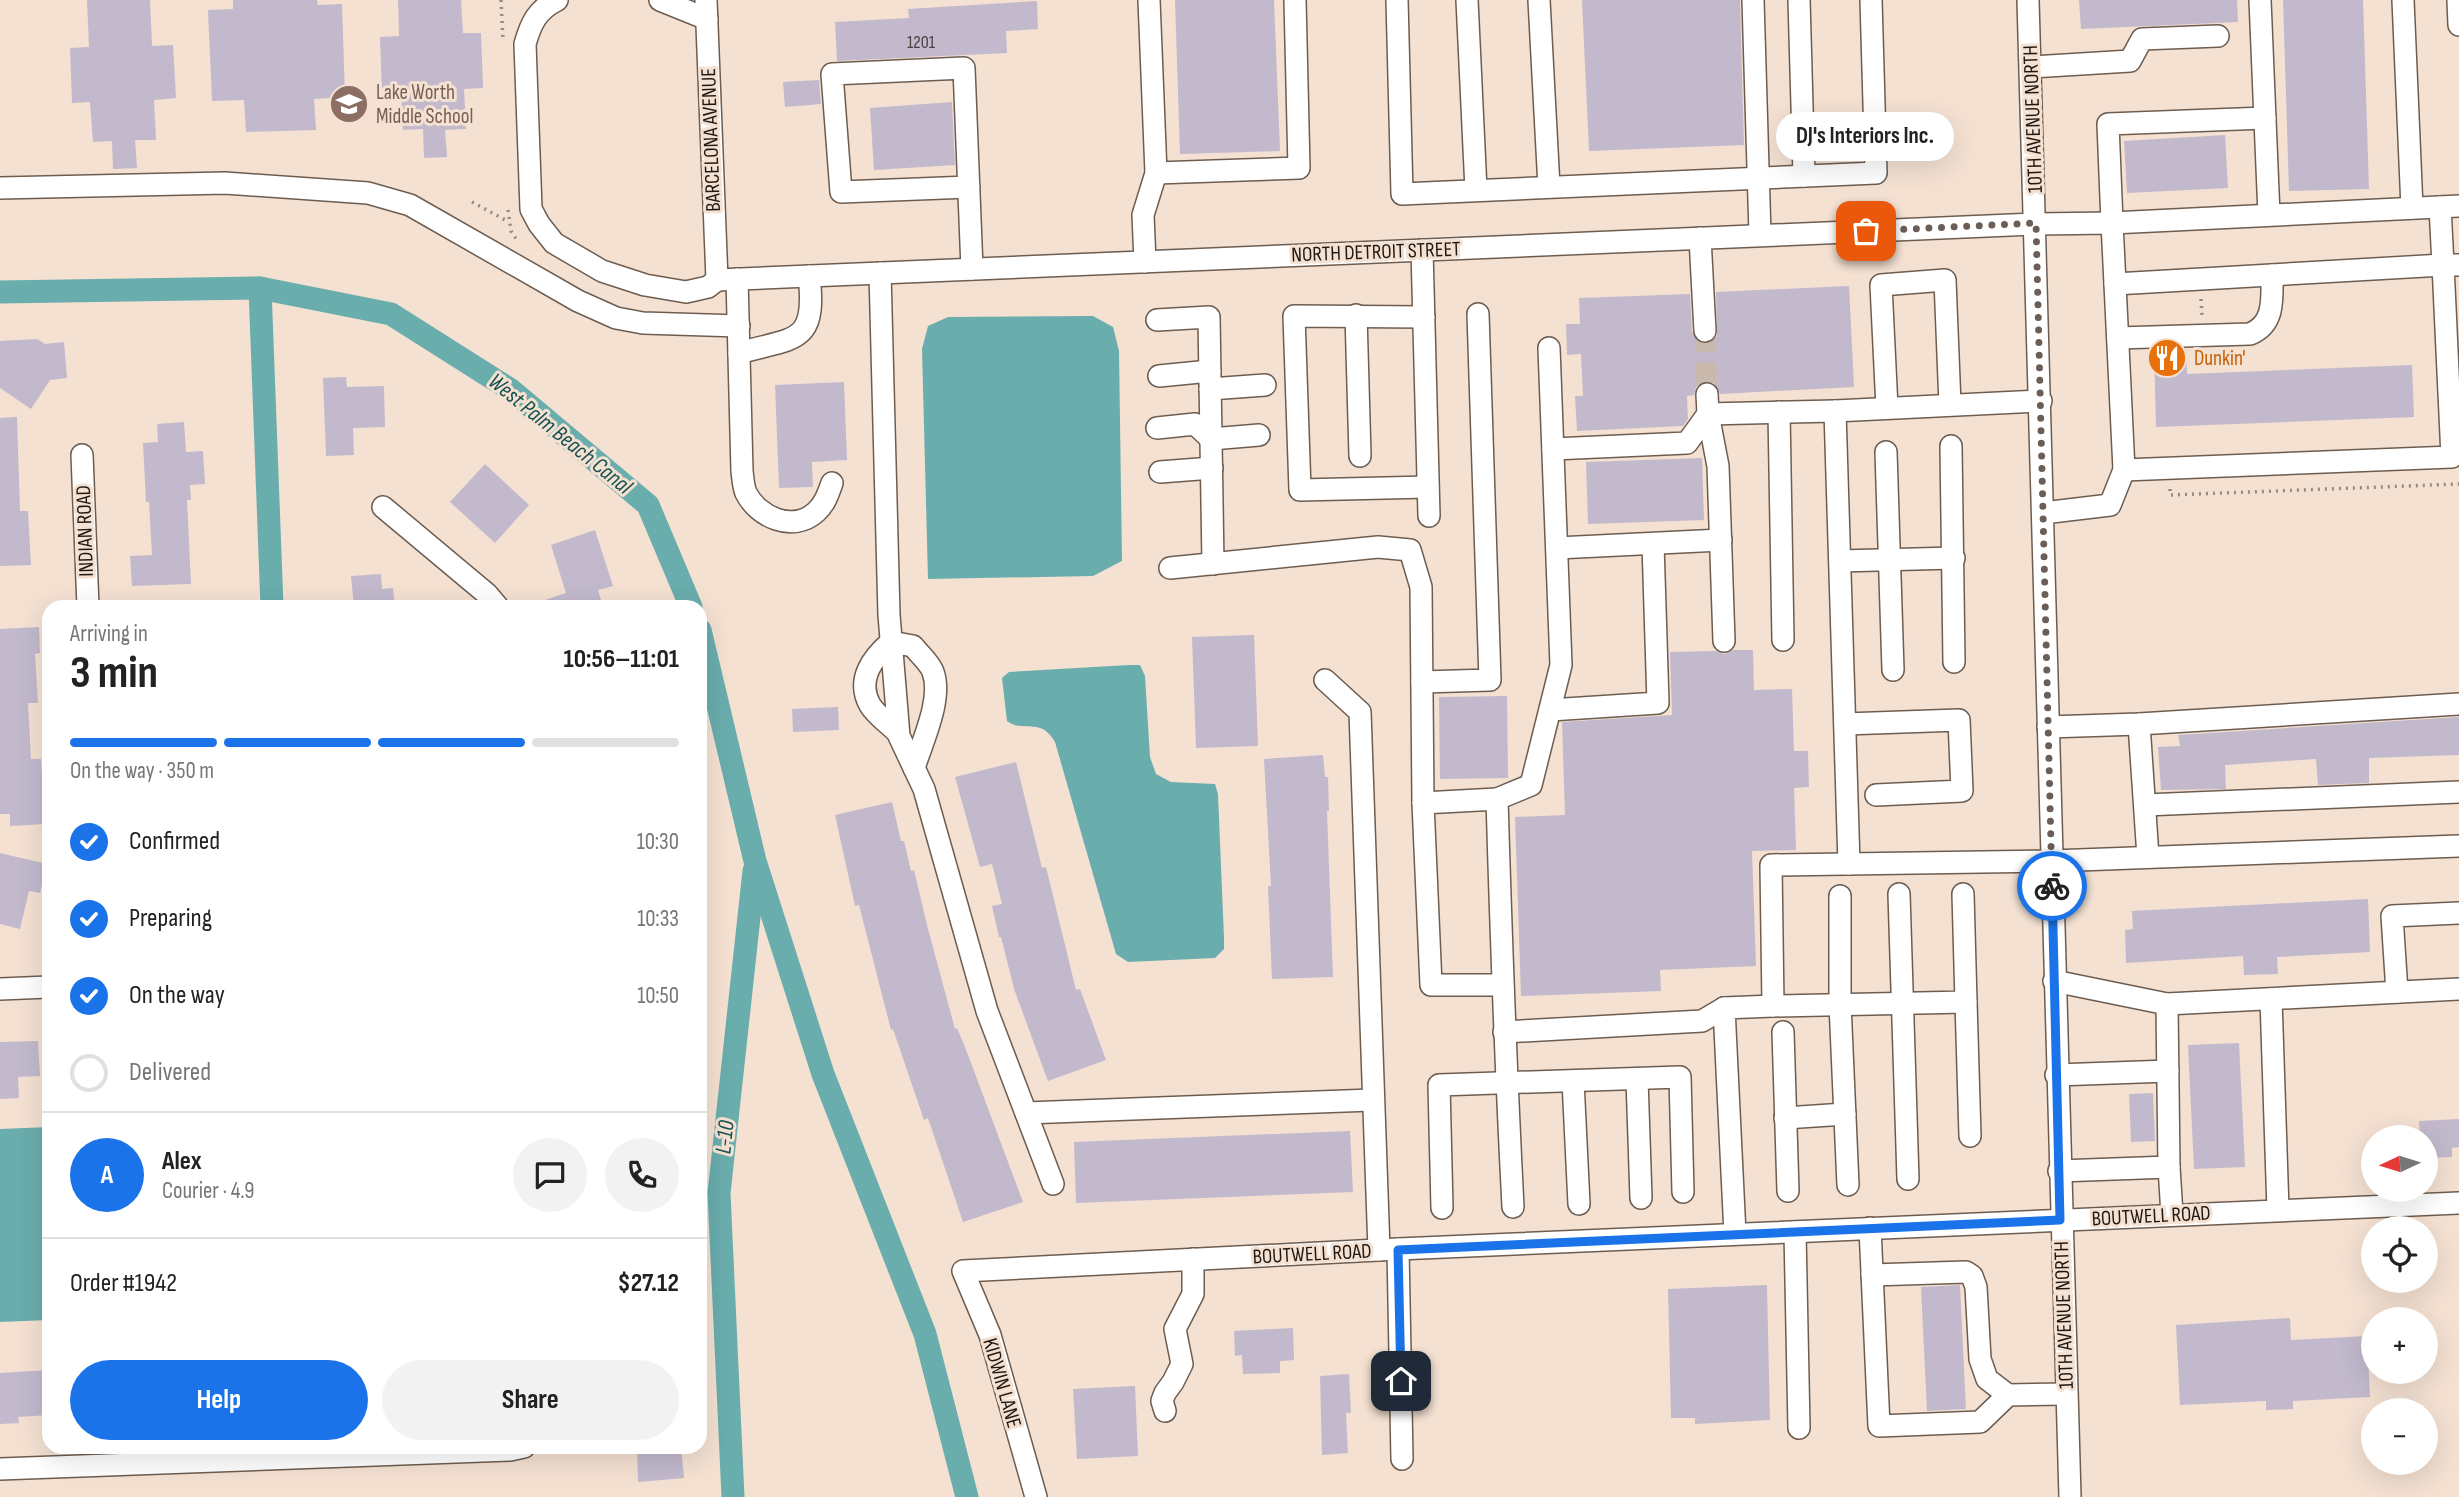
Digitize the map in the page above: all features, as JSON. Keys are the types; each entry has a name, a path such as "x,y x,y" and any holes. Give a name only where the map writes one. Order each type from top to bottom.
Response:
{"street":[{"name":"NORTH DETROIT STREET","path":"556,0 543,8 534,19 525,44 531,209 554,243 601,271 645,285 686,292 727,280 2036,223 2112,223 2449,206"},
{"path":"660,0 706,10"},
{"path":"1145,262 1143,215 1156,173 1149,0"},
{"path":"1156,173 1299,168 1295,0"},
{"path":"1397,0 1402,194 1876,173 1871,0"},
{"path":"1467,0 1476,190"},
{"path":"1539,0 1549,187"},
{"path":"1753,0 1760,235"},
{"path":"1799,0 1804,176"},
{"name":"10TH AVENUE NORTH","path":"2028,0 2041,401 2060,1220 2070,1497"},
{"path":"2260,0 2269,215"},
{"path":"2403,0 2412,208"},
{"path":"2458,0 2459,25"},
{"name":"BARCELONA AVENUE","path":"706,10 727,280 738,326 742,471 745,491 755,507 768,517 784,521 800,520 820,508 832,483"},
{"path":"2031,66 2130,61 2143,39 2218,36"},
{"path":"969,187 841,192 832,74 964,68 969,187 972,269"},
{"path":"2043,513 2110,505 2124,470 2108,124 2265,118"},
{"path":"0,188 225,183 368,193 410,205 578,301 616,318 643,323 738,326"},
{"path":"2124,470 2452,457 2449,206"},
{"path":"1700,238 1705,331"},
{"path":"1415,250 1424,317 1429,516"},
{"path":"2115,284 2451,265"},
{"path":"880,273 891,642 898,733 924,789 987,1011 1053,1184"},
{"path":"2118,338 2250,334 2262,329 2272,303 2272,275"},
{"path":"739,352 790,339 803,331 810,319 809,276"},
{"path":"1887,408 1881,285 1945,280 1950,405"},
{"path":"1422,682 1490,680 1478,314"},
{"path":"1356,315 1360,456"},
{"path":"1424,317 1294,316 1300,490 1428,487"},
{"path":"1157,320 1209,317 1213,564"},
{"path":"1423,803 1497,799 1531,785 1561,666 1549,348"},
{"path":"1159,376 1265,385"},
{"path":"1708,404 1779,412 2041,401"},
{"path":"1553,449 1687,443 1708,404"},
{"path":"1708,404 1718,466 1724,640"},
{"path":"1835,411 1849,864"},
{"path":"1779,412 1783,640"},
{"path":"1157,428 1195,424 1211,439 1259,435"},
{"path":"1951,446 1954,662"},
{"path":"1886,452 1894,670"},
{"name":"INDIAN ROAD","path":"82,455 88,600"},
{"path":"1160,472 1212,468"},
{"path":"383,507 492,600"},
{"path":"1557,548 1721,540"},
{"path":"1550,710 1658,704 1653,544"},
{"path":"1170,568 1378,547 1410,550 1421,587 1423,803 1431,985 1503,985"},
{"path":"1840,561 1954,558"},
{"path":"898,733 870,706 865,689 864,674 882,649 891,642 913,646 933,671 933,710 914,768"},
{"path":"1325,680 1360,712 1372,1100 1388,1250 1402,1459"},
{"path":"2048,727 2459,704"},
{"path":"895,707 933,710"},
{"path":"1844,724 1959,720 1962,791 1876,795"},
{"path":"2139,724 2148,857"},
{"path":"2145,805 2459,792"},
{"path":"1497,799 1504,1032 1513,1207"},
{"path":"1773,1006 1771,865 2052,861 2459,846"},
{"path":"1899,894 1908,1179"},
{"path":"1963,894 1970,1136"},
{"path":"1840,897 1840,1004 1848,1185"},
{"path":"2397,992 2392,916 2459,913"},
{"path":"2054,981 2167,1004 2459,989"},
{"path":"0,989 42,987"},
{"path":"2271,999 2278,1210"},
{"path":"1504,1032 1702,1021 1724,1008 1902,1001 1966,1002"},
{"path":"2167,1004 2172,1214"},
{"path":"1724,1008 1735,1234"},
{"path":"1783,1032 1788,1191"},
{"path":"2056,1075 2168,1071"},
{"path":"1442,1208 1439,1085 1680,1077 1683,1192"},
{"path":"1637,1079 1641,1198"},
{"path":"1573,1081 1579,1204"},
{"path":"1026,1113 1372,1100"},
{"path":"1786,1118 1845,1114"},
{"path":"2059,1171 2169,1167"},
{"name":"BOUTWELL ROAD","path":"963,1271 2459,1203"},
{"path":"1870,1228 1878,1426 1980,1422 2008,1395"},
{"path":"1795,1232 1799,1428"},
{"path":"1165,1411 1162,1401 1182,1364 1175,1329 1193,1294 1193,1259"},
{"name":"KIDWIN LANE","path":"963,1271 990,1335 1036,1497"},
{"path":"1872,1275 1966,1272 1972,1276 1976,1287 1980,1359 1987,1379 2008,1395 2066,1394"},
{"path":"0,1469 403,1454"}],"path":[{"path":"501,0 503,41"},
{"path":"472,202 509,222"},
{"path":"2201,278 2202,335"},
{"path":"2170,495 2459,484"}],"water":[{"path":"1093,316 1113,327 1119,351 1122,561 1093,576 928,579 922,349 928,326 948,317"},
{"path":"1140,665 1145,676 1150,757 1156,774 1171,782 1215,784 1218,794 1224,949 1215,958 1128,962 1116,954 1055,742 1038,727 1014,725 1007,721 1002,678 1009,672"},
{"path":"42,1127 42,1320 0,1322 0,1129"}],"building":[{"path":"87,0 150,0 152,46 173,45 176,98 154,100 156,140 135,140 137,168 113,169 112,141 93,142 90,102 72,103 70,48 89,47"},
{"path":"233,0 317,0 318,5 342,4 345,97 314,99 316,130 246,132 244,100 212,101 208,10 233,9"},
{"path":"398,0 461,0 463,33 481,33 483,88 464,89 466,129 445,130 447,157 424,158 423,129 403,130 401,91 382,92 380,37 399,36"},
{"path":"1175,0 1274,0 1280,151 1180,154"},
{"path":"1582,0 1740,0 1744,145 1589,151"},
{"path":"2079,0 2237,0 2238,22 2081,29"},
{"path":"2283,0 2363,0 2369,189 2289,191"},
{"path":"1037,1 1038,29 1006,31 1007,53 837,61 835,22 909,18 908,9"},
{"path":"819,80 821,104 785,107 783,82"},
{"path":"952,102 955,165 874,170 870,108"},
{"path":"2225,135 2228,188 2127,193 2124,141"},
{"path":"1849,286 1854,387 1720,394 1714,383 1706,381 1696,387 1694,395 1687,396 1688,419 1683,426 1577,431 1575,396 1583,396 1581,354 1567,355 1566,324 1580,324 1579,298 1690,294 1692,332 1698,342 1705,344 1712,342 1717,336 1716,292"},
{"path":"37,339 45,344 64,342 67,378 50,380 31,409 0,388 0,341"},
{"path":"2186,349 2187,374 2412,365 2414,417 2156,427 2154,350"},
{"path":"346,377 347,387 384,386 385,427 353,428 354,455 326,456 323,378"},
{"path":"844,382 847,460 812,462 813,487 779,488 775,385"},
{"path":"17,417 20,511 28,511 31,565 0,566 0,418"},
{"path":"184,422 186,452 203,451 205,484 190,485 191,500 187,500 191,584 132,586 130,556 152,555 143,443 158,442 157,424"},
{"path":"1702,458 1704,520 1588,524 1586,462"},
{"path":"485,464 529,505 495,543 450,502"},
{"path":"595,530 613,586 598,590 601,600 545,600 566,593 551,545"},
{"path":"381,574 382,589 393,588 394,600 353,600 351,576"},
{"path":"39,627 40,653 35,654 38,703 28,703 31,759 41,759 42,824 10,826 10,814 0,814 0,629"},
{"path":"1254,635 1258,746 1196,748 1192,637"},
{"path":"1733,650 1753,650 1754,690 1792,689 1794,751 1808,751 1809,787 1794,788 1796,850 1752,851 1756,966 1660,970 1661,991 1521,996 1515,817 1565,815 1562,722 1672,715 1670,652 1716,651 1725,654"},
{"path":"1507,696 1508,778 1440,779 1439,697"},
{"path":"838,707 839,730 793,732 792,709"},
{"path":"2459,717 2459,755 2369,758 2369,783 2318,785 2316,759 2225,765 2226,789 2161,790 2158,747 2180,746 2178,735"},
{"path":"1323,755 1325,777 1328,777 1333,977 1272,979 1268,886 1271,886 1264,759"},
{"path":"1016,762 1042,868 1046,867 1076,990 1080,989 1106,1060 1048,1081 1014,989 999,937 992,906 1002,904 992,864 980,867 955,777"},
{"path":"892,802 901,841 904,841 911,871 914,870 955,1029 957,1028 965,1047 1023,1202 963,1222 928,1118 924,1120 893,1029 891,1030 859,905 855,906 835,815"},
{"path":"0,853 42,863 40,893 29,891 20,929 0,924"},
{"path":"2368,899 2370,952 2277,957 2278,974 2244,975 2243,956 2126,963 2125,930 2133,929 2132,911"},
{"path":"38,1041 40,1076 18,1077 19,1098 0,1099 0,1042"},
{"path":"2239,1043 2245,1167 2194,1169 2188,1045"},
{"path":"2153,1093 2155,1141 2131,1142 2129,1094"},
{"path":"2459,1119 2459,1147 2452,1148 2452,1157 2438,1158 2438,1125 2419,1125 2419,1121"},
{"path":"1350,1131 1353,1192 1076,1203 1074,1142"},
{"path":"1767,1285 1770,1420 1695,1424 1695,1418 1671,1418 1668,1289"},
{"path":"1960,1285 1966,1409 1927,1411 1921,1287"},
{"path":"2290,1318 2291,1340 2361,1336 2361,1384 2369,1384 2370,1397 2293,1401 2293,1409 2266,1410 2266,1401 2180,1405 2176,1325"},
{"path":"1293,1328 1294,1360 1280,1361 1280,1373 1243,1374 1242,1355 1235,1356 1234,1331"},
{"path":"42,1370 42,1415 18,1417 19,1423 0,1424 0,1373"},
{"path":"1349,1374 1351,1413 1346,1413 1348,1453 1322,1455 1320,1376"},
{"path":"1135,1386 1138,1456 1077,1459 1073,1389"},
{"path":"637,1454 682,1454 684,1478 638,1482"}],"waterway":[{"path":"260,288 272,600"},
{"name":"West Palm Beach Canal","path":"0,292 260,288 391,314 511,390 648,505 688,600"},
{"path":"707,659 755,861 823,1074 925,1334 967,1497"},
{"name":"L-10","path":"733,1497 719,1193 754,871"}],"tunnel":[{"path":"1705,331 1707,394"}],"way so far":[{"path":"1866,231 2036,223 2052,886"}],"place":[{"name":"Lake Worth Middle School","path":"349,104"},
{"name":"DJ's Interiors Inc.","path":"1866,231"},
{"name":"Dunkin'","path":"2167,358"}],"route":[{"path":"1401,1381 1398,1250 2060,1220 2052,886"}]}
